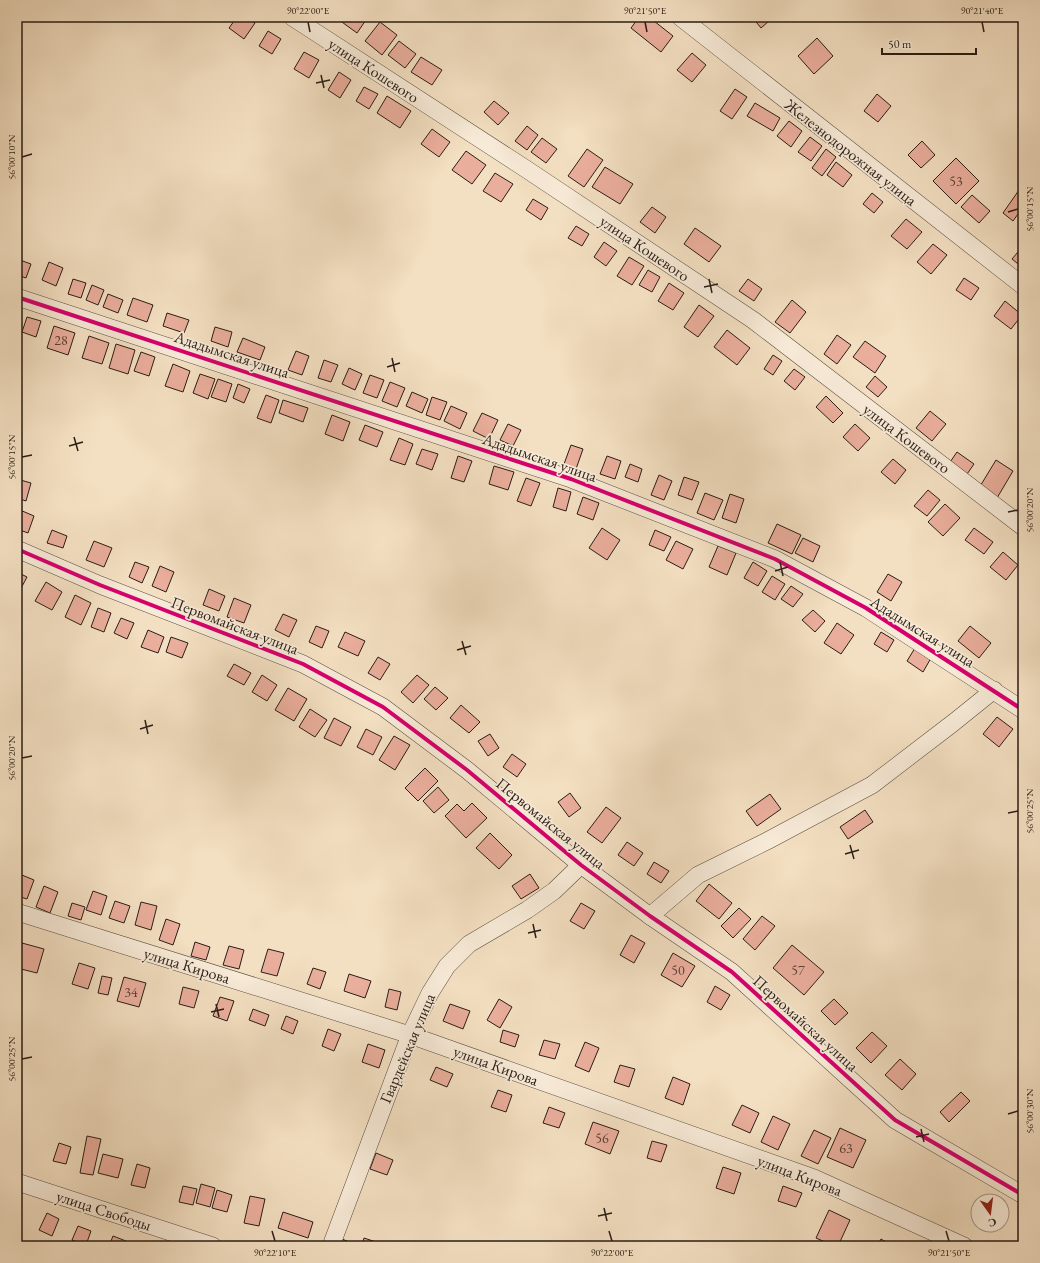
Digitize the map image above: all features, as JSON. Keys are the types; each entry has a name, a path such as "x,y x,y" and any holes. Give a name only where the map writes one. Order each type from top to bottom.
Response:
{"street":[{"name":"улица Кошевого","path":"292,17 523,166 753,320 1023,527"},
{"name":"Железнодорожная улица","path":"680,17 1023,286"},
{"name":"Ададымская улица","path":"17,296 571,479 775,559 866,608 1023,710"},
{"name":"Первомайская улица","path":"17,549 100,585 303,664 383,707 467,770 581,865 650,916 732,972 895,1120 1023,1195"},
{"path":"650,916 698,875 766,842 872,785 994,690"},
{"name":"Гвардейская улица","path":"331,1246 410,1035 430,993 447,966 469,944 527,910 554,891 581,865"},
{"name":"улица Кирова","path":"17,912 410,1035 814,1178 964,1246"},
{"name":"улица Свободы","path":"17,1182 213,1246"}],"building":[{"path":"204,17 215,17 211,22"},
{"path":"237,17 246,17 255,23 244,39 229,28"},
{"path":"335,17 368,17 357,33"},
{"path":"639,17 649,17 673,36 661,52 631,28"},
{"path":"752,17 766,17 769,21 761,28"},
{"path":"380,22 397,35 382,55 365,41"},
{"path":"268,31 281,39 272,54 259,46"},
{"path":"817,38 833,56 814,74 798,56"},
{"path":"399,41 416,54 405,68 388,55"},
{"path":"304,52 319,60 309,78 294,69"},
{"path":"692,53 706,65 692,82 677,70"},
{"path":"421,57 442,70 432,85 411,72"},
{"path":"339,72 351,80 340,98 328,90"},
{"path":"364,87 378,94 369,109 356,101"},
{"path":"735,89 747,97 732,119 720,111"},
{"path":"877,94 891,106 878,122 864,111"},
{"path":"387,96 411,111 400,128 377,113"},
{"path":"494,101 509,113 498,125 484,112"},
{"path":"755,103 780,118 773,131 747,116"},
{"path":"789,121 802,131 791,147 777,136"},
{"path":"527,126 538,135 527,150 515,141"},
{"path":"432,129 450,142 439,157 421,144"},
{"path":"810,137 822,146 811,161 798,152"},
{"path":"542,138 557,149 546,163 531,152"},
{"path":"922,141 935,155 921,168 908,155"},
{"path":"587,149 603,160 584,187 568,176"},
{"path":"826,149 836,157 822,176 812,168"},
{"path":"466,151 486,165 472,184 452,170"},
{"path":"956,158 979,181 956,204 933,181"},
{"path":"836,162 852,175 843,187 827,175"},
{"path":"605,167 633,184 620,204 592,187"},
{"path":"495,173 513,184 501,202 483,191"},
{"path":"1019,190 1023,193 1023,207 1013,221 1003,213"},
{"path":"872,193 883,202 874,213 863,204"},
{"path":"972,195 990,211 979,223 961,207"},
{"path":"533,199 548,208 541,220 526,210"},
{"path":"652,207 666,217 655,233 640,222"},
{"path":"906,219 922,232 907,249 891,236"},
{"path":"576,226 589,234 582,246 568,238"},
{"path":"695,228 721,246 709,262 684,244"},
{"path":"604,242 617,251 606,266 594,257"},
{"path":"933,244 947,255 931,274 917,262"},
{"path":"1023,246 1023,268 1012,259"},
{"path":"629,257 644,266 632,285 617,276"},
{"path":"17,259 31,264 26,278 17,275"},
{"path":"49,262 63,268 56,286 42,280"},
{"path":"648,270 660,277 652,292 639,285"},
{"path":"964,278 979,288 971,300 956,290"},
{"path":"73,279 86,283 81,298 68,294"},
{"path":"748,279 762,289 754,301 739,291"},
{"path":"669,283 684,293 673,310 658,301"},
{"path":"92,285 104,290 98,305 86,300"},
{"path":"108,294 123,300 118,313 103,307"},
{"path":"133,298 153,305 147,322 127,315"},
{"path":"792,300 806,312 790,333 775,322"},
{"path":"1005,301 1022,315 1011,329 994,316"},
{"path":"699,305 714,316 698,337 684,327"},
{"path":"167,313 189,320 184,333 163,326"},
{"path":"27,317 41,321 36,337 22,332"},
{"path":"54,326 75,333 68,355 47,348"},
{"path":"215,327 232,332 228,347 211,341"},
{"path":"727,330 750,348 737,365 714,347"},
{"path":"837,335 851,345 837,364 824,354"},
{"path":"89,336 109,343 102,364 82,358"},
{"path":"243,338 265,347 260,360 237,352"},
{"path":"865,341 886,356 875,373 853,357"},
{"path":"116,344 135,350 128,374 109,368"},
{"path":"296,351 309,356 302,375 288,370"},
{"path":"141,352 155,357 149,376 134,371"},
{"path":"773,355 782,361 773,375 764,369"},
{"path":"324,360 338,365 331,382 318,378"},
{"path":"173,364 190,371 183,392 165,386"},
{"path":"349,368 362,374 355,390 342,384"},
{"path":"794,369 805,377 795,390 784,381"},
{"path":"200,374 215,379 208,399 193,393"},
{"path":"370,375 384,380 377,398 363,393"},
{"path":"875,376 887,387 878,397 866,387"},
{"path":"218,379 232,384 226,402 211,397"},
{"path":"390,382 405,388 397,407 382,401"},
{"path":"238,384 250,389 244,403 233,398"},
{"path":"412,392 428,399 422,413 406,406"},
{"path":"266,395 279,400 271,423 257,418"},
{"path":"826,396 843,413 833,423 816,407"},
{"path":"432,397 447,402 440,420 426,415"},
{"path":"283,400 308,408 303,422 279,413"},
{"path":"451,406 467,413 460,429 444,421"},
{"path":"930,411 946,424 932,441 916,428"},
{"path":"482,413 498,420 489,439 473,431"},
{"path":"332,415 350,422 343,441 325,434"},
{"path":"508,424 521,430 513,446 500,440"},
{"path":"855,424 870,438 858,451 843,437"},
{"path":"365,425 383,432 377,447 359,440"},
{"path":"399,438 413,444 405,465 390,460"},
{"path":"571,445 583,449 576,469 564,464"},
{"path":"422,449 438,454 432,470 416,464"},
{"path":"957,452 974,464 965,477 948,465"},
{"path":"458,456 472,461 464,482 451,478"},
{"path":"607,456 621,461 615,479 600,474"},
{"path":"893,459 906,470 895,484 881,472"},
{"path":"996,460 1013,471 997,498 979,488"},
{"path":"630,464 642,469 638,482 625,477"},
{"path":"494,466 514,472 508,490 489,484"},
{"path":"659,475 672,481 664,500 651,495"},
{"path":"684,477 699,482 692,500 678,495"},
{"path":"526,478 540,483 531,506 517,501"},
{"path":"17,479 31,483 26,501 17,498"},
{"path":"558,488 571,492 566,511 553,507"},
{"path":"928,490 940,500 927,516 914,506"},
{"path":"705,493 723,500 714,520 697,513"},
{"path":"730,494 744,499 736,523 722,518"},
{"path":"583,497 599,503 593,520 577,514"},
{"path":"945,504 960,518 943,536 928,522"},
{"path":"20,510 34,516 28,533 17,529 17,517"},
{"path":"777,524 801,535 792,554 768,543"},
{"path":"602,528 620,540 607,560 589,548"},
{"path":"974,528 993,542 984,554 965,540"},
{"path":"52,530 67,536 63,548 47,543"},
{"path":"655,530 671,537 664,551 649,545"},
{"path":"803,538 820,546 813,562 795,553"},
{"path":"94,541 112,548 104,567 86,560"},
{"path":"676,541 693,549 683,569 666,560"},
{"path":"718,546 736,553 727,575 709,567"},
{"path":"1003,552 1018,565 1006,580 990,567"},
{"path":"135,562 149,567 142,583 129,577"},
{"path":"753,562 767,571 758,586 744,578"},
{"path":"160,566 174,572 166,592 152,586"},
{"path":"17,572 27,577 18,594 17,593"},
{"path":"888,574 902,582 891,601 877,592"},
{"path":"772,576 785,584 775,600 762,592"},
{"path":"46,582 62,592 52,610 35,601"},
{"path":"791,586 803,594 793,607 781,599"},
{"path":"209,589 225,596 219,611 203,605"},
{"path":"75,595 91,603 81,625 65,617"},
{"path":"234,598 251,605 244,623 227,617"},
{"path":"98,608 111,613 104,632 91,627"},
{"path":"813,610 825,621 815,632 802,620"},
{"path":"283,614 297,620 289,637 275,630"},
{"path":"121,618 134,623 127,639 114,633"},
{"path":"837,623 854,635 841,654 824,643"},
{"path":"316,626 329,631 322,648 309,642"},
{"path":"970,626 991,643 979,658 958,641"},
{"path":"148,630 164,637 158,653 141,647"},
{"path":"345,632 365,641 358,656 338,647"},
{"path":"881,632 894,640 887,652 874,644"},
{"path":"171,637 188,643 182,658 166,652"},
{"path":"915,648 931,658 923,672 907,661"},
{"path":"378,657 390,664 380,680 368,673"},
{"path":"234,664 251,673 244,685 227,676"},
{"path":"262,675 277,685 267,701 252,692"},
{"path":"417,675 429,685 413,703 401,692"},
{"path":"435,687 448,698 436,710 424,699"},
{"path":"288,688 307,699 294,721 275,710"},
{"path":"461,705 480,722 469,733 450,718"},
{"path":"310,709 327,720 315,737 299,727"},
{"path":"997,717 1013,729 999,747 983,734"},
{"path":"334,718 351,727 341,746 324,738"},
{"path":"366,729 382,737 373,755 357,747"},
{"path":"490,734 499,748 488,756 478,741"},
{"path":"394,736 410,745 395,770 379,760"},
{"path":"512,754 526,764 517,777 503,767"},
{"path":"425,768 438,781 418,801 405,788"},
{"path":"438,787 449,800 434,813 423,801"},
{"path":"570,793 581,808 569,817 558,802"},
{"path":"770,794 781,809 757,826 746,811"},
{"path":"472,803 487,818 466,838 445,816 457,804 464,811"},
{"path":"606,807 621,818 602,843 587,832"},
{"path":"865,810 873,822 848,839 840,827"},
{"path":"490,833 512,855 499,869 476,848"},
{"path":"627,842 643,853 634,866 618,855"},
{"path":"654,862 669,871 661,883 647,874"},
{"path":"17,873 34,880 27,899 17,896"},
{"path":"530,874 539,888 521,899 512,886"},
{"path":"709,884 732,903 719,919 696,901"},
{"path":"44,886 58,892 50,913 36,907"},
{"path":"93,891 107,896 101,915 86,910"},
{"path":"115,901 130,906 124,923 109,918"},
{"path":"141,902 157,906 151,930 135,925"},
{"path":"72,903 85,907 81,920 68,916"},
{"path":"581,903 595,911 584,929 570,921"},
{"path":"739,908 751,919 733,938 721,926"},
{"path":"762,916 775,926 755,950 743,939"},
{"path":"166,919 180,924 173,945 159,940"},
{"path":"631,935 645,943 634,963 620,955"},
{"path":"195,942 210,947 206,960 191,956"},
{"path":"22,943 44,949 37,973 17,968"},
{"path":"792,945 824,972 804,995 773,968"},
{"path":"229,946 244,950 239,969 223,965"},
{"path":"268,949 284,953 277,976 261,972"},
{"path":"673,953 695,966 682,987 661,975"},
{"path":"79,963 95,968 88,989 72,984"},
{"path":"313,968 326,972 320,989 307,984"},
{"path":"349,974 371,981 365,998 344,991"},
{"path":"102,976 112,978 108,995 98,993"},
{"path":"124,977 146,983 139,1007 117,1001"},
{"path":"715,986 730,995 721,1010 707,1002"},
{"path":"183,987 199,991 194,1008 179,1004"},
{"path":"389,989 401,992 397,1010 385,1007"},
{"path":"220,997 234,1001 227,1021 213,1016"},
{"path":"499,999 512,1007 500,1028 487,1020"},
{"path":"834,999 848,1013 835,1025 821,1011"},
{"path":"450,1004 470,1011 463,1029 443,1021"},
{"path":"253,1009 269,1015 265,1026 249,1020"},
{"path":"286,1016 298,1021 293,1034 281,1029"},
{"path":"328,1029 341,1034 334,1051 322,1046"},
{"path":"503,1030 519,1035 515,1047 500,1042"},
{"path":"872,1032 887,1046 871,1063 856,1048"},
{"path":"544,1040 560,1044 555,1059 539,1055"},
{"path":"585,1042 599,1048 589,1072 575,1066"},
{"path":"368,1044 385,1050 379,1068 362,1062"},
{"path":"900,1059 916,1074 902,1090 885,1075"},
{"path":"620,1065 635,1069 629,1087 614,1082"},
{"path":"436,1067 453,1074 447,1087 430,1080"},
{"path":"673,1077 690,1084 683,1105 665,1098"},
{"path":"498,1090 512,1095 506,1112 491,1107"},
{"path":"961,1092 970,1101 949,1122 940,1112"},
{"path":"742,1105 759,1113 750,1133 732,1125"},
{"path":"549,1107 565,1113 559,1128 543,1123"},
{"path":"773,1116 790,1124 778,1150 761,1142"},
{"path":"593,1122 619,1131 610,1154 585,1144"},
{"path":"840,1128 866,1140 853,1168 827,1157"},
{"path":"814,1130 831,1138 818,1164 801,1156"},
{"path":"17,1133 21,1135 17,1149"},
{"path":"87,1136 101,1139 93,1175 80,1173"},
{"path":"652,1141 667,1145 661,1162 647,1158"},
{"path":"59,1143 71,1147 66,1164 53,1161"},
{"path":"376,1153 393,1160 387,1175 370,1169"},
{"path":"103,1154 123,1159 118,1178 98,1173"},
{"path":"137,1164 150,1168 145,1188 131,1185"},
{"path":"723,1167 741,1173 734,1194 716,1188"},
{"path":"201,1184 215,1188 210,1207 196,1203"},
{"path":"183,1186 197,1189 193,1205 179,1202"},
{"path":"783,1186 802,1193 796,1207 778,1201"},
{"path":"217,1190 232,1195 227,1212 212,1208"},
{"path":"250,1196 265,1199 259,1226 244,1223"},
{"path":"17,1203 22,1205 17,1220"},
{"path":"829,1210 850,1220 838,1246 834,1246 816,1238"},
{"path":"283,1212 313,1222 308,1238 278,1228"},
{"path":"47,1213 59,1219 52,1236 39,1230"},
{"path":"78,1226 91,1231 86,1245 72,1240"},
{"path":"113,1236 126,1241 124,1246 109,1246"},
{"path":"364,1238 382,1244 382,1246 362,1246"},
{"path":"342,1239 354,1244 353,1246 339,1246"},
{"path":"881,1239 893,1246 877,1246"}],"cycle path":[{"path":"17,297 571,479 775,559 866,608 1023,710"},
{"path":"17,549 100,585 303,664 383,707 467,770 581,865 650,916 732,972 895,1120 1023,1195"}]}
